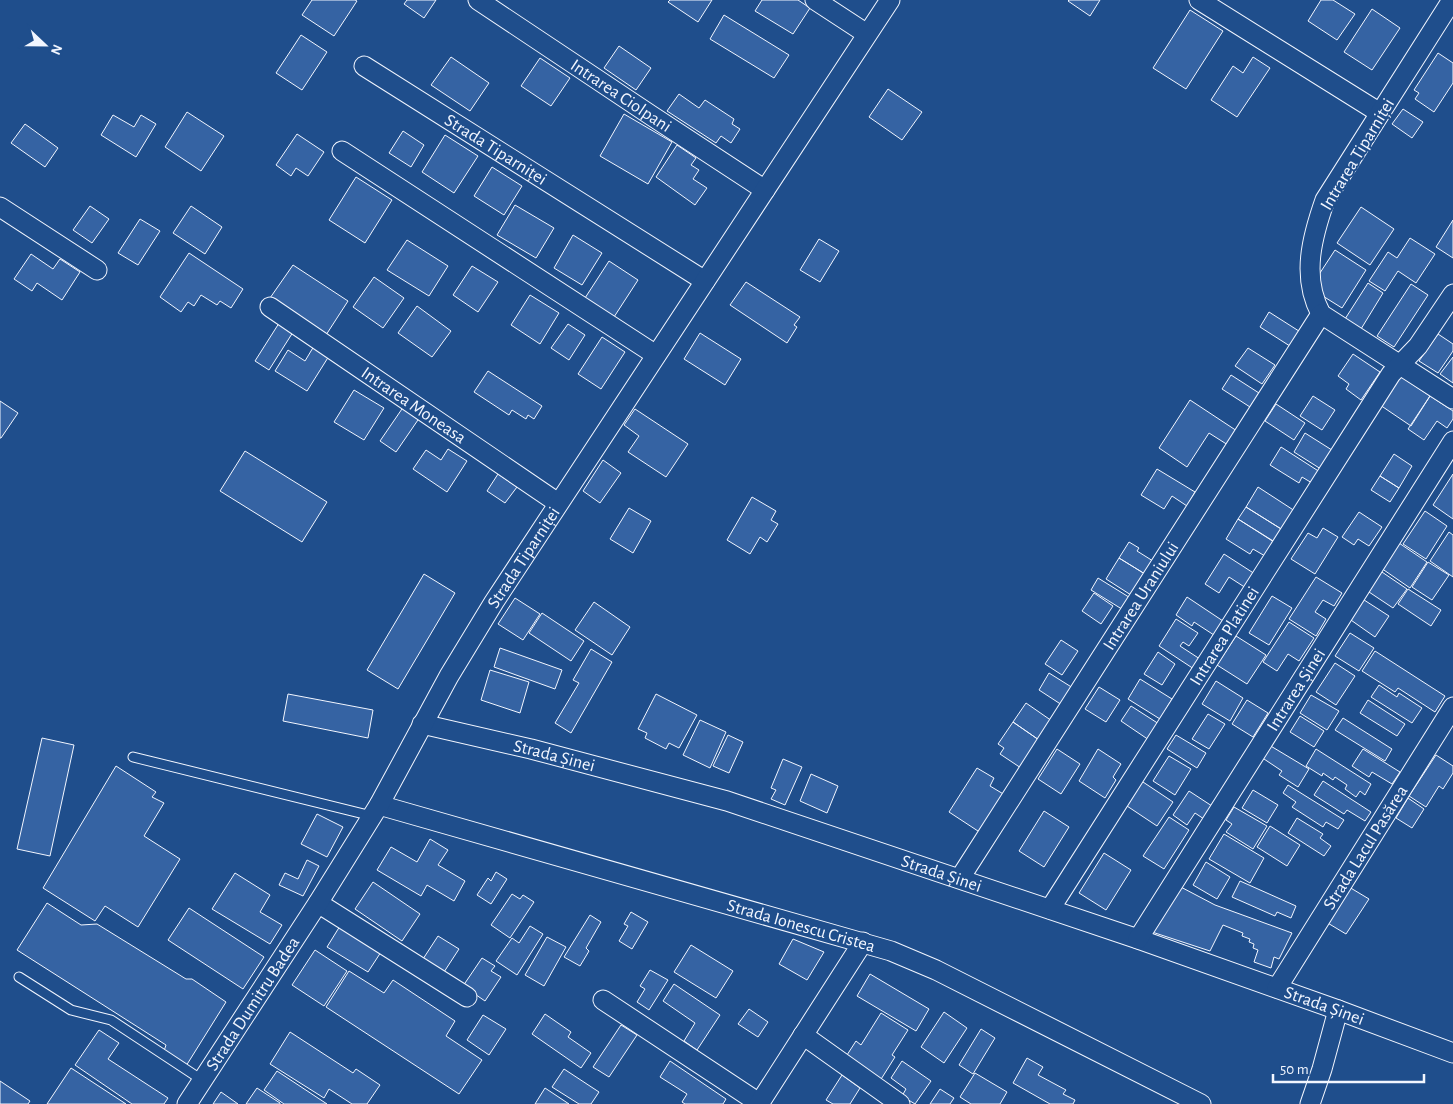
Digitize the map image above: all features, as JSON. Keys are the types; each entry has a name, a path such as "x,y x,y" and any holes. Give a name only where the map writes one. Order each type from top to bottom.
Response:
{"street":[{"name":"Intrarea Ciolpani","path":"478,0 765,190"},
{"path":"816,0 868,34"},
{"name":"Strada Tiparniței","path":"400,765 494,602 558,502 890,0"},
{"path":"1199,0 1380,114"},
{"name":"Intrarea Tiparniței","path":"1321,314 1314,301 1310,283 1310,259 1314,230 1325,200 1452,0"},
{"name":"Strada Tiparniței","path":"364,66 705,281"},
{"path":"342,151 656,355"},
{"path":"0,207 97,270"},
{"name":"Intrarea Platinei","path":"1050,909 1391,374 1418,346 1453,294"},
{"name":"Intrarea Moneasa","path":"270,306 558,502"},
{"path":"1321,314 1453,400"},
{"name":"Intrarea Uraniului","path":"960,878 1321,314"},
{"name":"Intrarea Șinei","path":"1138,939 1453,441"},
{"name":"Strada Lacul Pasărea","path":"1276,988 1453,707"},
{"name":"Strada Șinei","path":"422,724 531,749 727,801 1138,939 1453,1053"},
{"name":"Strada Dumitru Badea","path":"186,1104 318,903 375,811 400,765"},
{"name":"Strada Ionescu Cristea","path":"375,811 863,942 911,959 1201,1104"},
{"path":"318,903 467,997"},
{"path":"603,1000 759,1104 863,942"},
{"path":"1310,1104 1322,1069 1338,1010"},
{"path":"803,1035 900,1104"}],"lane":[{"path":"133,757 375,811"},
{"path":"19,977 71,1010 111,1020 202,1080"}],"building":[{"path":"312,0 357,1 334,36 302,15"},
{"path":"407,0 436,0 424,18 404,4"},
{"path":"670,0 712,0 698,22 668,2"},
{"path":"762,0 798,0 810,8 793,34 755,11"},
{"path":"1069,0 1100,0 1090,16"},
{"path":"1321,0 1333,0 1355,14 1337,40 1308,21"},
{"path":"1372,9 1400,28 1372,70 1344,52"},
{"path":"1190,10 1223,31 1186,89 1153,68"},
{"path":"724,15 789,55 774,78 710,39"},
{"path":"301,35 327,52 302,90 276,73"},
{"path":"619,46 651,68 636,90 604,68"},
{"path":"1438,53 1453,63 1453,83 1434,112 1415,99 1419,93 1414,90"},
{"path":"451,57 489,83 470,111 431,85"},
{"path":"1253,57 1270,68 1237,117 1211,100 1233,66 1243,73"},
{"path":"540,58 570,78 551,106 521,86"},
{"path":"888,89 922,112 902,140 869,117"},
{"path":"679,94 699,108 705,100 734,119 732,124 740,129 731,143 721,136 716,143 667,111"},
{"path":"1403,109 1423,122 1412,138 1392,124"},
{"path":"187,112 224,136 201,171 165,147"},
{"path":"624,114 672,142 648,184 600,156"},
{"path":"113,115 134,127 141,115 156,124 136,157 101,135"},
{"path":"25,124 58,148 45,167 11,143"},
{"path":"403,131 424,145 411,167 389,153"},
{"path":"297,134 324,152 308,176 296,168 291,176 276,165"},
{"path":"445,135 478,156 454,193 422,172"},
{"path":"677,145 696,158 691,165 699,170 693,179 707,188 695,205 656,177"},
{"path":"492,167 522,186 504,215 474,196"},
{"path":"356,177 392,200 365,243 329,220"},
{"path":"515,205 554,228 536,258 497,235"},
{"path":"90,206 109,219 92,243 73,230"},
{"path":"191,206 222,227 205,254 173,233"},
{"path":"1361,207 1394,229 1370,265 1337,243"},
{"path":"140,219 160,231 138,265 118,253"},
{"path":"1453,220 1453,258 1436,247"},
{"path":"573,235 602,253 582,285 554,268"},
{"path":"1410,238 1435,254 1416,283 1398,271 1385,291 1369,281 1388,252 1397,258"},
{"path":"819,239 839,251 820,282 800,270"},
{"path":"407,240 448,266 429,296 387,270"},
{"path":"1335,250 1366,270 1342,308 1318,293 1316,279"},
{"path":"189,253 243,289 231,308 220,301 217,305 201,295 194,306 188,302 181,312 160,297"},
{"path":"31,254 53,269 60,259 80,272 62,300 37,283 32,291 14,279"},
{"path":"609,261 638,280 614,317 585,298"},
{"path":"293,265 348,301 326,335 270,298"},
{"path":"472,266 498,282 478,312 453,295"},
{"path":"374,277 404,298 383,328 353,307"},
{"path":"746,282 800,317 794,325 797,327 787,343 730,305"},
{"path":"1368,283 1383,293 1361,329 1345,319"},
{"path":"1411,284 1428,295 1394,347 1377,336"},
{"path":"530,295 559,313 540,344 511,325"},
{"path":"417,306 451,331 432,357 398,333"},
{"path":"1269,312 1302,333 1293,348 1260,327"},
{"path":"281,320 295,329 269,370 255,361"},
{"path":"568,324 585,335 569,360 551,348"},
{"path":"700,333 741,359 725,385 684,359"},
{"path":"1438,334 1453,344 1453,351 1438,373 1419,361"},
{"path":"602,337 625,352 601,389 578,374"},
{"path":"314,346 329,356 307,391 275,371 288,350 305,361"},
{"path":"1248,348 1275,365 1262,384 1235,366"},
{"path":"1353,354 1380,372 1361,400 1346,389 1349,384 1338,376"},
{"path":"1453,357 1453,383 1440,374"},
{"path":"488,371 542,406 534,419 528,415 526,419 512,410 509,415 474,392"},
{"path":"1231,375 1259,393 1250,407 1222,389"},
{"path":"1400,376 1430,396 1411,426 1380,405"},
{"path":"354,390 384,408 364,440 334,422"},
{"path":"1313,396 1335,410 1322,430 1300,416"},
{"path":"1430,396 1453,411 1453,419 1447,428 1437,421 1424,440 1408,429"},
{"path":"1190,400 1237,431 1228,445 1209,433 1187,467 1159,448"},
{"path":"0,401 18,413 1,438 0,438"},
{"path":"1276,404 1305,423 1294,440 1265,421"},
{"path":"404,406 420,417 396,452 380,441"},
{"path":"635,409 688,444 666,477 628,452 639,436 624,425"},
{"path":"1305,433 1335,452 1324,471 1294,452"},
{"path":"1281,447 1320,472 1312,483 1302,477 1299,483 1270,465"},
{"path":"448,449 467,461 447,492 413,469 426,450 441,460"},
{"path":"245,451 327,502 302,542 220,491"},
{"path":"1394,454 1412,466 1399,488 1380,476"},
{"path":"603,460 621,473 600,503 583,491"},
{"path":"1157,469 1195,492 1187,506 1172,496 1164,509 1141,495"},
{"path":"498,474 517,487 505,503 487,491"},
{"path":"1453,474 1453,519 1433,505"},
{"path":"1380,476 1399,488 1390,502 1371,490"},
{"path":"1258,487 1298,513 1286,532 1246,507"},
{"path":"752,497 776,511 771,520 778,524 767,542 760,537 750,554 727,540"},
{"path":"1246,507 1286,532 1278,544 1238,519"},
{"path":"629,508 651,521 633,553 610,539"},
{"path":"1425,511 1447,526 1426,559 1403,544"},
{"path":"1359,512 1382,527 1369,546 1358,539 1354,545 1342,537"},
{"path":"1238,519 1274,542 1265,556 1253,549 1250,554 1226,539"},
{"path":"1323,528 1338,537 1315,574 1291,559 1308,533 1317,538"},
{"path":"1449,532 1453,535 1453,577 1430,561"},
{"path":"1129,542 1139,548 1137,551 1153,561 1145,574 1119,558"},
{"path":"1399,543 1427,562 1410,588 1381,568"},
{"path":"1224,554 1255,574 1246,588 1229,577 1219,593 1205,584"},
{"path":"1119,558 1145,574 1131,595 1106,579"},
{"path":"1428,562 1449,575 1432,600 1412,587"},
{"path":"1379,570 1407,589 1393,608 1366,590"},
{"path":"424,574 455,593 398,689 367,670"},
{"path":"1316,577 1342,593 1334,606 1323,600 1315,612 1326,619 1316,636 1289,619"},
{"path":"1098,578 1132,599 1125,611 1091,590"},
{"path":"1408,589 1441,610 1431,626 1398,604"},
{"path":"1094,593 1113,606 1101,624 1082,611"},
{"path":"1272,596 1292,608 1269,645 1249,633"},
{"path":"1187,597 1226,623 1217,637 1194,622 1192,626 1176,615"},
{"path":"515,598 540,614 523,640 498,624"},
{"path":"1361,598 1389,616 1375,637 1348,618"},
{"path":"594,602 630,627 612,655 575,630"},
{"path":"542,613 584,641 571,661 529,633"},
{"path":"1176,619 1198,633 1189,646 1183,642 1180,646 1203,661 1197,671 1159,646"},
{"path":"1289,622 1314,638 1299,661 1288,654 1277,671 1263,662"},
{"path":"1350,633 1374,648 1359,671 1335,656"},
{"path":"1236,636 1266,655 1247,684 1217,665"},
{"path":"1061,640 1078,651 1062,675 1045,664"},
{"path":"500,648 562,670 555,689 494,667"},
{"path":"591,649 612,662 571,733 555,723 579,683 573,680"},
{"path":"1375,651 1445,696 1435,712 1398,688 1395,692 1362,671"},
{"path":"1158,652 1175,664 1162,685 1144,674"},
{"path":"1335,663 1355,676 1336,705 1316,692"},
{"path":"490,670 529,682 520,713 481,700"},
{"path":"1049,673 1073,688 1062,705 1039,690"},
{"path":"1140,679 1172,699 1160,719 1128,699"},
{"path":"1216,681 1243,698 1230,721 1202,704"},
{"path":"1379,685 1397,697 1399,693 1422,708 1412,723 1371,697"},
{"path":"1099,687 1120,700 1106,722 1085,709"},
{"path":"288,694 373,710 368,738 283,721"},
{"path":"656,694 697,715 679,748 669,743 666,749 645,738 647,733 638,729"},
{"path":"1311,695 1339,711 1327,730 1300,713"},
{"path":"1247,700 1268,713 1253,737 1232,724"},
{"path":"1368,700 1405,724 1397,736 1360,713"},
{"path":"1026,703 1052,721 1039,740 1013,722"},
{"path":"1131,706 1159,724 1149,740 1121,721"},
{"path":"1208,714 1225,724 1209,749 1192,739"},
{"path":"1300,716 1324,731 1314,747 1290,732"},
{"path":"1343,718 1392,749 1385,761 1335,730"},
{"path":"700,720 726,732 710,768 683,755"},
{"path":"1013,722 1039,740 1021,768 1000,754 1004,748 998,744"},
{"path":"728,735 743,742 729,773 713,766"},
{"path":"1176,735 1206,753 1197,768 1167,749"},
{"path":"42,738 74,745 50,856 17,849"},
{"path":"1269,745 1309,769 1298,787 1279,775 1282,771 1261,757"},
{"path":"1057,749 1080,764 1061,794 1038,779"},
{"path":"1098,749 1121,764 1113,777 1116,780 1105,798 1079,781"},
{"path":"1316,749 1371,784 1365,795 1360,791 1356,797 1345,789 1347,785 1335,777 1333,780 1323,773 1322,776 1306,766"},
{"path":"1363,749 1400,772 1392,784 1372,772 1369,777 1352,766"},
{"path":"1436,755 1453,766 1453,773 1443,789 1439,786 1426,807 1409,796"},
{"path":"1169,756 1191,769 1175,795 1153,781"},
{"path":"783,759 802,767 785,805 771,799 776,790 771,788"},
{"path":"116,766 156,792 152,797 164,803 144,836 180,859 138,927 105,906 95,921 43,888"},
{"path":"977,768 994,778 990,786 1005,795 981,833 949,812"},
{"path":"811,774 838,786 827,813 800,801"},
{"path":"1140,780 1173,802 1157,826 1124,804"},
{"path":"1323,781 1371,812 1365,821 1347,810 1344,814 1314,795"},
{"path":"1288,785 1344,820 1338,829 1326,822 1323,827 1292,807 1296,802 1283,793"},
{"path":"1253,790 1278,805 1267,823 1242,808"},
{"path":"1189,791 1212,806 1204,819 1195,813 1187,825 1173,815"},
{"path":"1408,798 1424,809 1412,828 1396,818"},
{"path":"1234,807 1267,826 1253,849 1226,832 1232,824 1226,820"},
{"path":"1044,811 1069,827 1044,867 1019,851"},
{"path":"317,814 343,827 327,857 301,844"},
{"path":"1169,817 1189,830 1164,869 1143,856"},
{"path":"1297,818 1323,834 1320,838 1331,846 1324,856 1288,833"},
{"path":"1270,826 1300,845 1287,866 1257,847"},
{"path":"1224,834 1264,858 1250,883 1209,859"},
{"path":"430,839 448,850 438,865 465,881 454,901 427,885 421,896 377,870 391,847 417,862"},
{"path":"1104,853 1131,870 1106,910 1079,893"},
{"path":"307,860 319,866 303,896 279,885 285,873 298,879"},
{"path":"1206,862 1230,877 1217,899 1193,885"},
{"path":"496,872 507,879 491,904 477,895 488,878 491,881"},
{"path":"235,873 270,895 260,912 282,925 270,944 212,909"},
{"path":"1240,881 1296,906 1291,918 1277,912 1275,916 1232,897"},
{"path":"373,882 420,914 402,941 355,909"},
{"path":"1177,885 1215,905 1292,933 1279,959 1274,957 1271,968 1254,962 1258,950 1253,948 1254,944 1249,942 1250,939 1242,936 1243,933 1223,925 1210,951 1149,931"},
{"path":"1349,887 1369,899 1346,934 1326,922"},
{"path":"512,894 520,899 523,895 534,902 510,938 491,925"},
{"path":"47,903 81,925 97,924 186,979 192,979 226,1002 186,1066 164,1051 166,1045 17,950"},
{"path":"189,908 264,957 243,989 168,940"},
{"path":"631,912 648,922 632,949 619,941 628,926 624,924"},
{"path":"590,915 601,922 586,948 589,951 580,966 564,957"},
{"path":"340,926 381,952 368,972 327,947"},
{"path":"530,926 543,934 517,975 496,961 512,938 519,943"},
{"path":"438,936 459,949 444,972 423,959"},
{"path":"547,937 566,947 544,986 525,975"},
{"path":"793,939 824,952 807,980 779,964"},
{"path":"691,945 733,971 716,998 674,972"},
{"path":"315,950 347,971 324,1006 292,985"},
{"path":"482,958 495,966 491,971 501,977 485,1001 463,986"},
{"path":"650,970 668,980 649,1010 637,1002 645,989 640,986"},
{"path":"349,971 384,993 393,980 455,1021 446,1036 482,1060 459,1094 326,1007"},
{"path":"870,974 929,1009 916,1031 857,996"},
{"path":"674,984 720,1015 697,1050 684,1041 695,1023 663,1001"},
{"path":"749,1009 768,1022 758,1037 738,1024"},
{"path":"944,1012 967,1028 944,1063 921,1047"},
{"path":"881,1013 908,1030 892,1055 895,1057 878,1084 847,1065 852,1058 847,1055 856,1041 861,1045"},
{"path":"545,1014 571,1032 568,1037 591,1053 581,1068 532,1034"},
{"path":"483,1015 506,1029 489,1055 467,1040"},
{"path":"621,1025 637,1035 609,1077 593,1067"},
{"path":"981,1029 995,1038 973,1074 959,1065"},
{"path":"99,1030 119,1043 108,1059 168,1098 164,1104 132,1104 75,1065"},
{"path":"290,1032 353,1073 356,1069 380,1085 367,1104 352,1104 329,1089 324,1098 270,1064"},
{"path":"1027,1058 1043,1067 1038,1075 1066,1090 1063,1094 1075,1100 1073,1104 1050,1104 1013,1083"},
{"path":"670,1061 726,1099 723,1104 685,1104 682,1102 687,1094 660,1077"},
{"path":"902,1061 931,1081 915,1104 902,1096 906,1089 891,1078"},
{"path":"71,1068 126,1104 47,1104"},
{"path":"564,1069 599,1092 591,1104 579,1104 552,1087"},
{"path":"277,1071 327,1104 284,1104 264,1090"},
{"path":"975,1073 1007,1092 1000,1104 971,1104 960,1097"},
{"path":"842,1075 860,1088 850,1104 833,1104 826,1100"},
{"path":"0,1081 30,1101 28,1104 0,1104"},
{"path":"257,1088 280,1103 280,1104 246,1104"},
{"path":"545,1088 569,1104 535,1104"},
{"path":"940,1089 954,1098 950,1104 930,1104"},
{"path":"221,1092 238,1104 213,1104"}]}
